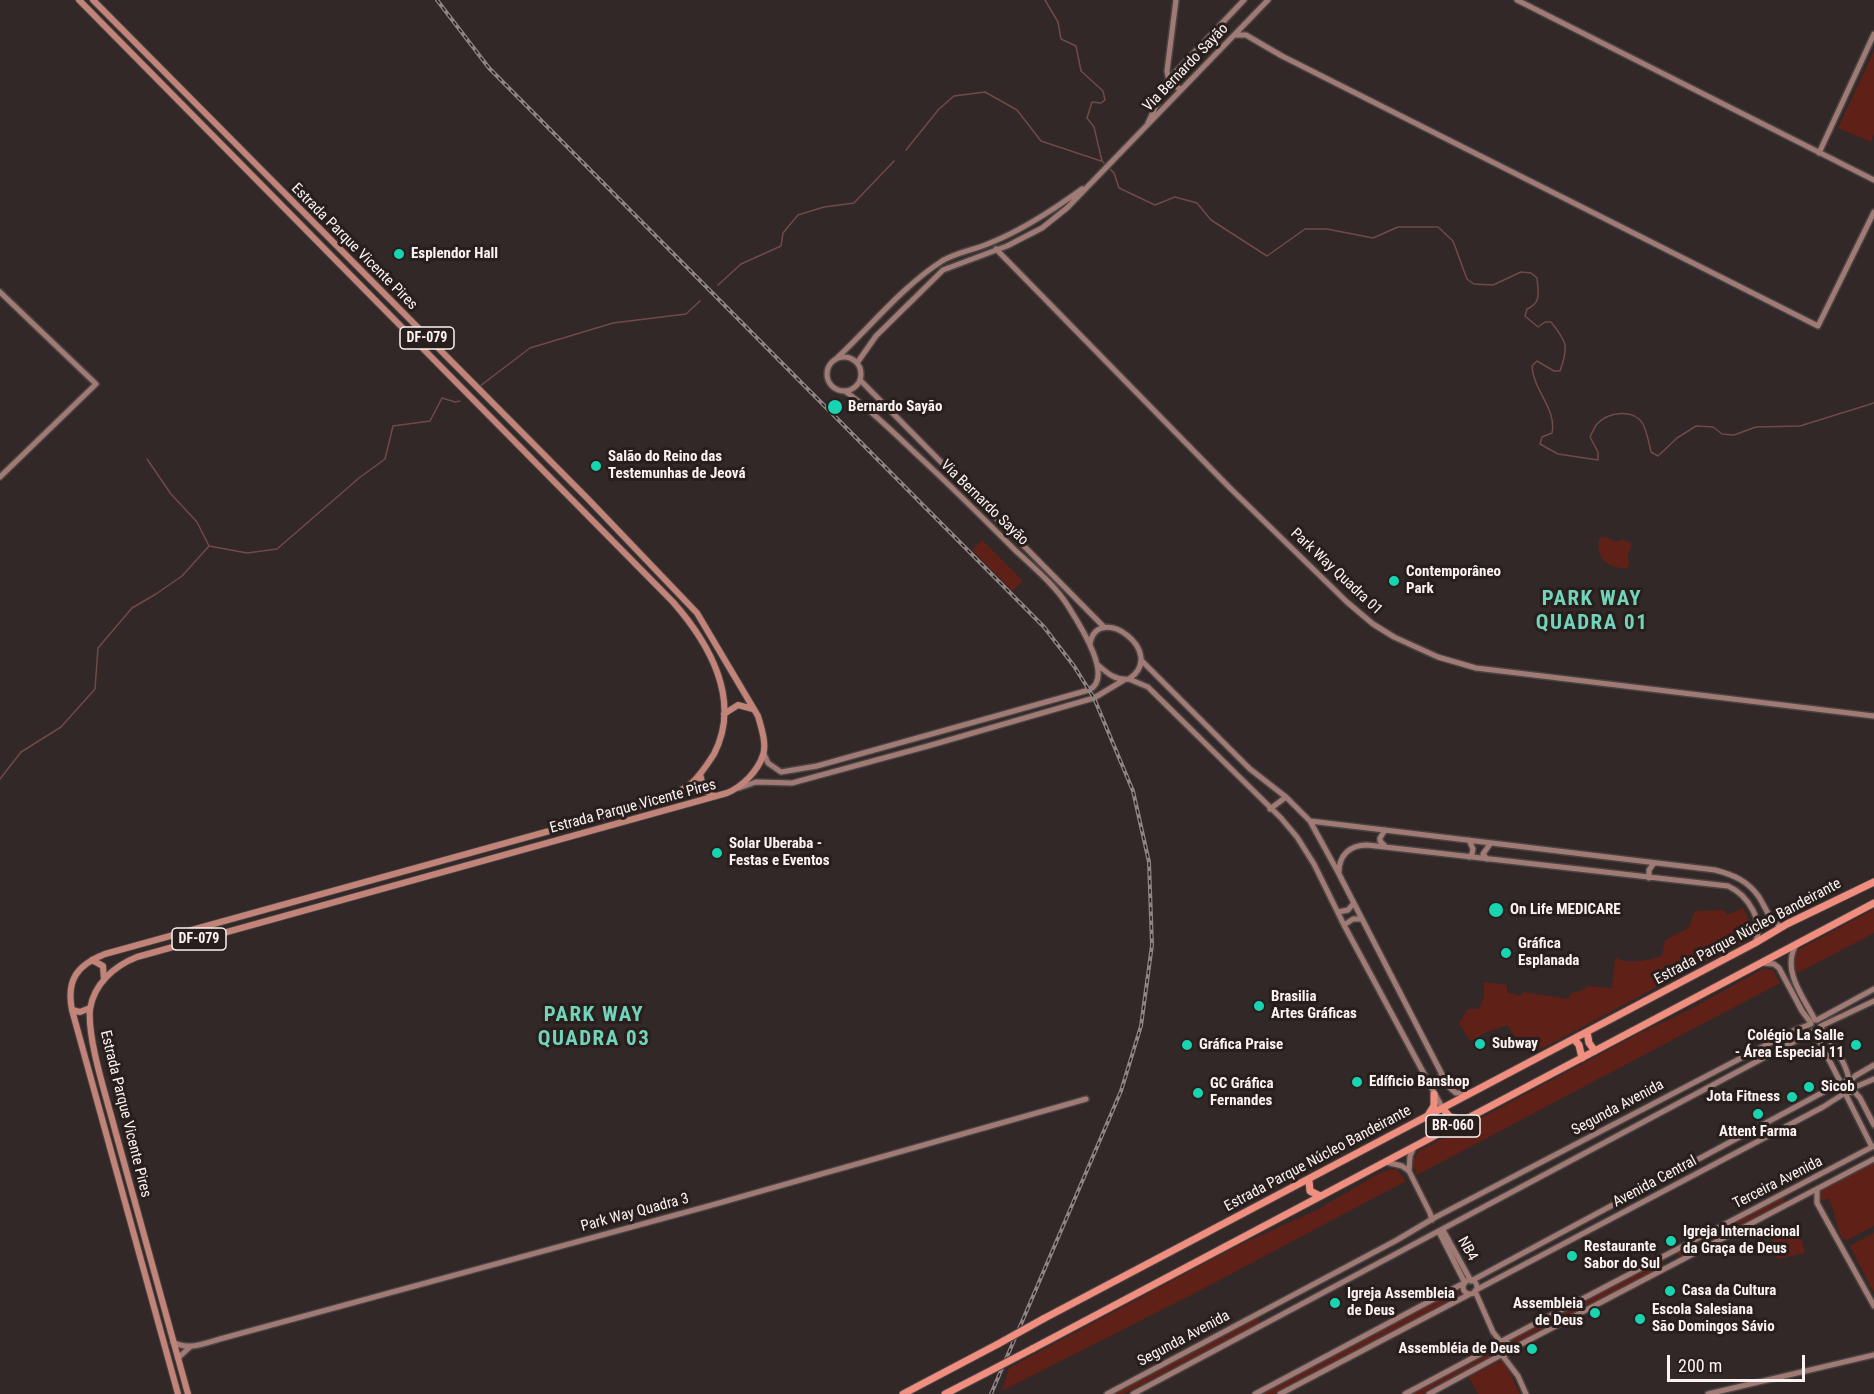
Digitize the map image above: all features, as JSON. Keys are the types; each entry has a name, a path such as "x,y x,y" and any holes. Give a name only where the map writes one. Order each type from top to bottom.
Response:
{"highway":[{"name":"Estrada Parque Núcleo Bandeirante","path":"903,1394 1309,1181 1781,927 1874,882"},
{"name":"BR-060","path":"945,1394 1874,903"},
{"path":"1587,1032 1588,1043 1595,1051"},
{"path":"1574,1039 1579,1046 1582,1058"},
{"path":"1426,1118 1434,1106 1434,1094"},
{"path":"1443,1109 1450,1118 1465,1120"},
{"path":"1309,1181 1310,1191 1320,1196"}],"main road":[{"name":"Estrada Parque Vicente Pires","path":"79,0 530,455 689,621 703,640 715,664 721,683 724,714 717,747 700,774 690,785 675,794 636,807 105,954 91,960 78,972 70,987 72,1010 178,1394"},
{"name":"Estrada Parque Vicente Pires","path":"93,0 697,613 754,709 762,729 764,754 755,770 738,789 716,797 136,957 120,964 104,979 90,1008 92,1033 103,1085 188,1394"},
{"path":"247,170 254,162"},
{"path":"256,178 263,171"},
{"path":"530,455 540,461 546,458"},
{"path":"548,474 554,471 567,479"},
{"path":"724,714 738,705 754,709"},
{"path":"700,774 704,790 716,797"},
{"path":"91,960 103,966 104,979"},
{"path":"72,1010 80,1012 90,1008"},
{"path":"131,1228 136,1223 141,1224"}],"street":[{"path":"1176,0 1167,68 1168,80 1177,88 1182,89"},
{"name":"Via Bernardo Sayão","path":"1146,126 1168,80 1244,0"},
{"name":"Via Bernardo Sayão","path":"857,363 876,336 943,270 1034,232 1055,218 1268,0"},
{"path":"1517,0 1874,180"},
{"path":"1242,28 1246,35 1282,56 1818,326 1874,212"},
{"path":"1819,153 1874,34"},
{"path":"1236,35 1246,35"},
{"name":"Via Bernardo Sayão","path":"837,358 916,281 942,261 990,243 1033,222 1093,181"},
{"name":"Park Way Quadra 01","path":"996,249 1230,488 1347,602 1373,624 1394,637 1438,657 1476,668 1874,716"},
{"path":"0,292 96,384 0,477"},
{"path":"837,358 852,359 857,363 861,371 860,380 855,388 845,391 837,390 831,385 827,378 827,370 831,363 837,358"},
{"path":"860,380 1104,627"},
{"name":"Via Bernardo Sayão","path":"845,391 872,411 1051,586 1068,606 1090,645"},
{"path":"764,754 768,763 781,772 817,766 1089,690 1094,688 1099,679 1097,664 1090,645 1091,636 1099,628 1113,628 1128,636 1137,646 1141,660 1250,769 1286,797 1310,821 1448,1086 1456,1093 1474,1093"},
{"path":"738,789 756,782 792,783 1094,698 1127,679 1138,670 1141,660"},
{"path":"1097,664 1108,674 1148,687 1281,818 1297,837 1314,864 1344,925 1443,1109"},
{"path":"1270,809 1286,797"},
{"path":"1310,821 1725,873 1750,885 1771,920 1781,927"},
{"path":"1385,830 1380,838 1380,842 1385,847"},
{"path":"1469,840 1473,849 1469,857"},
{"path":"1487,859 1483,854 1490,844"},
{"path":"1339,874 1341,860 1353,847 1361,845 1728,886 1738,890 1756,917 1759,936 1755,943"},
{"path":"1637,876 1640,871 1638,862"},
{"path":"1649,878 1649,870 1654,863"},
{"path":"1748,902 1752,904 1757,902 1758,897"},
{"path":"1338,912 1348,910 1353,903"},
{"path":"1344,925 1353,919 1362,919"},
{"path":"1797,944 1792,951 1791,972 1813,1022 1814,1031 1873,1146"},
{"path":"1761,963 1774,964 1779,968 1789,988 1813,1022 1821,1027 1829,1038 1848,1072 1853,1089 1874,1125"},
{"path":"1789,988 1797,984"},
{"name":"Segunda Avenida","path":"1107,1394 1714,1070 1813,1022 1874,988"},
{"path":"1821,1027 1874,1001"},
{"name":"Segunda Avenida","path":"1133,1394 1821,1027"},
{"path":"1842,1085 1874,1065"},
{"path":"1714,1070 1720,1082"},
{"path":"1429,1081 1437,1080 1442,1074"},
{"path":"1707,1074 1713,1086"},
{"path":"1845,1093 1850,1093 1853,1089 1874,1079"},
{"name":"Avenida Central","path":"1255,1394 1831,1088 1842,1085"},
{"name":"Avenida Central","path":"1280,1394 1823,1107 1845,1093"},
{"name":"Park Way Quadra 3","path":"178,1358 190,1347 705,1207 1086,1099"},
{"path":"1868,1140 1874,1136"},
{"path":"1732,1142 1735,1153"},
{"path":"1726,1145 1735,1153"},
{"path":"1409,1171 1410,1156 1415,1146"},
{"name":"Terceira Avenida","path":"1405,1394 1873,1146"},
{"path":"1563,1151 1565,1159 1569,1161"},
{"path":"1554,1156 1559,1160 1559,1166"},
{"name":"Terceira Avenida","path":"1429,1394 1874,1159"},
{"path":"1384,1162 1402,1166 1409,1171 1430,1213 1435,1219 1445,1222 1441,1230 1431,1228 1435,1219"},
{"path":"1795,1187 1794,1192 1802,1197 1814,1198 1874,1306"},
{"path":"1817,1190 1817,1203"},
{"path":"1782,1194 1787,1196 1790,1203"},
{"path":"1606,1208 1606,1215 1611,1219"},
{"path":"1594,1215 1600,1216 1603,1224"},
{"name":"NB4","path":"1441,1230 1468,1282"},
{"path":"1673,1251 1678,1262"},
{"path":"1662,1257 1668,1268"},
{"path":"1473,1292 1465,1291 1468,1282 1476,1284 1473,1292 1499,1343"},
{"path":"1270,1307 1269,1313 1276,1317"},
{"path":"1258,1314 1263,1317 1264,1324"},
{"path":"173,1342 178,1346 190,1347"},
{"path":"1499,1343 1508,1344 1505,1353 1526,1394"},
{"path":"1499,1343 1496,1350 1505,1353"},
{"path":"1185,1352 1187,1365"},
{"path":"1178,1355 1187,1365"},
{"path":"1708,1394 1873,1356"},
{"path":"1304,1368 1310,1378"}],"shaded area":[{"path":"1874,51 1874,134 1871,142 1838,128"},
{"path":"1600,537 1615,542 1623,540 1630,542 1632,546 1628,553 1627,568 1608,564 1604,560 1599,550"},
{"path":"982,540 1023,581 1012,591 972,550"},
{"path":"1743,908 1753,927 1753,936 1746,941 1543,1048 1519,1042 1507,1025 1470,1041 1459,1023 1468,1009 1479,1009 1484,997 1484,982 1507,985 1507,992 1521,996 1523,992 1568,999 1571,993 1583,990 1587,986 1612,988 1615,958 1639,961 1662,956 1665,940 1688,928 1695,911 1724,910 1727,915"},
{"path":"1874,909 1874,933 1798,973 1793,964 1796,951"},
{"path":"1763,969 1773,970 1780,983 1417,1175 1412,1162 1419,1151"},
{"path":"1874,1162 1874,1226 1847,1240 1843,1239 1831,1203 1828,1198 1823,1201 1820,1190"},
{"path":"1391,1169 1397,1170 1406,1181 1197,1292 1002,1391 1009,1368 1237,1246 1317,1210 1378,1174"},
{"path":"1782,1195 1785,1202 1681,1259 1676,1252"},
{"path":"1800,1232 1805,1253 1777,1259 1772,1238"},
{"path":"1874,1233 1874,1293 1850,1246"},
{"path":"1661,1259 1665,1266 1511,1347 1507,1340"},
{"path":"1457,1288 1460,1296 1274,1394 1258,1394"},
{"path":"1257,1315 1260,1323 1124,1394 1108,1394"},
{"path":"1491,1348 1495,1356 1423,1394 1403,1394"},
{"path":"1503,1359 1520,1394 1478,1394 1469,1377"}],"waterway":[{"path":"1045,0 1058,22 1061,39 1076,46 1081,71 1103,91 1105,100 1101,103 1092,102 1087,118 1094,127 1102,161 1106,165"},
{"path":"906,150 939,109 954,96 985,92 1017,110 1041,141 1101,161"},
{"path":"718,285 741,264 781,246 783,233 798,215 824,207 854,203 894,161"},
{"path":"1109,168 1114,173 1119,188 1155,205 1175,197 1197,203 1211,220 1267,256 1305,229 1327,229 1373,238 1398,227 1438,227 1453,241 1467,279 1474,284 1493,285 1521,272 1531,273 1537,278 1538,296 1535,304 1527,309 1525,316 1538,327 1545,322 1551,322 1565,345 1565,356 1560,371 1554,371 1537,361 1532,366 1533,375 1553,424 1552,433 1542,437 1540,444 1558,454 1598,460 1598,452 1590,437 1597,424 1614,415 1627,414 1639,419 1646,430 1651,452 1658,456 1677,438 1696,426 1713,427 1722,434 1734,435 1756,427 1800,426 1874,403"},
{"path":"480,386 530,348 613,323 686,314 700,301"},
{"path":"0,779 21,752 61,727 95,689 98,648 132,608 182,576 209,546 247,553 277,549 359,478 385,459 393,426 430,421 442,398 455,402 460,401"},
{"path":"147,459 171,494 197,522 209,546"}],"railway":[{"path":"437,0 489,68 1044,627 1074,666 1094,698 1133,791 1149,862 1152,945 1141,1026 1121,1091 991,1394"}],"place":[{"name":"Esplendor Hall","path":"399,254"},
{"name":"Bernardo Sayão","path":"835,407"},
{"name":"Salão do Reino das Testemunhas de Jeová","path":"596,466"},
{"name":"Contemporâneo Park","path":"1394,581"},
{"name":"Solar Uberaba - Festas e Eventos","path":"717,853"},
{"name":"On Life MEDICARE","path":"1496,910"},
{"name":"Gráfica Esplanada","path":"1506,953"},
{"name":"Brasilia Artes Gráficas","path":"1259,1006"},
{"name":"Subway","path":"1480,1044"},
{"name":"Gráfica Praise","path":"1187,1045"},
{"name":"Colégio La Salle - Área Especial 11","path":"1856,1045"},
{"name":"Edíficio Banshop","path":"1357,1082"},
{"name":"Sicob","path":"1809,1087"},
{"name":"GC Gráfica Fernandes","path":"1198,1093"},
{"name":"Jota Fitness","path":"1792,1097"},
{"name":"Attent Farma","path":"1758,1114"},
{"name":"Igreja Internacional da Graça de Deus","path":"1671,1241"},
{"name":"Restaurante Sabor do Sul","path":"1572,1256"},
{"name":"Casa da Cultura","path":"1670,1291"},
{"name":"Igreja Assembleia de Deus","path":"1335,1303"},
{"name":"Assembleia de Deus","path":"1595,1313"},
{"name":"Escola Salesiana São Domingos Sávio","path":"1640,1319"},
{"name":"Assembléia de Deus","path":"1532,1349"}],"district":[{"name":"PARK WAY QUADRA 01","path":"1592,612"},
{"name":"PARK WAY QUADRA 03","path":"594,1028"}]}
